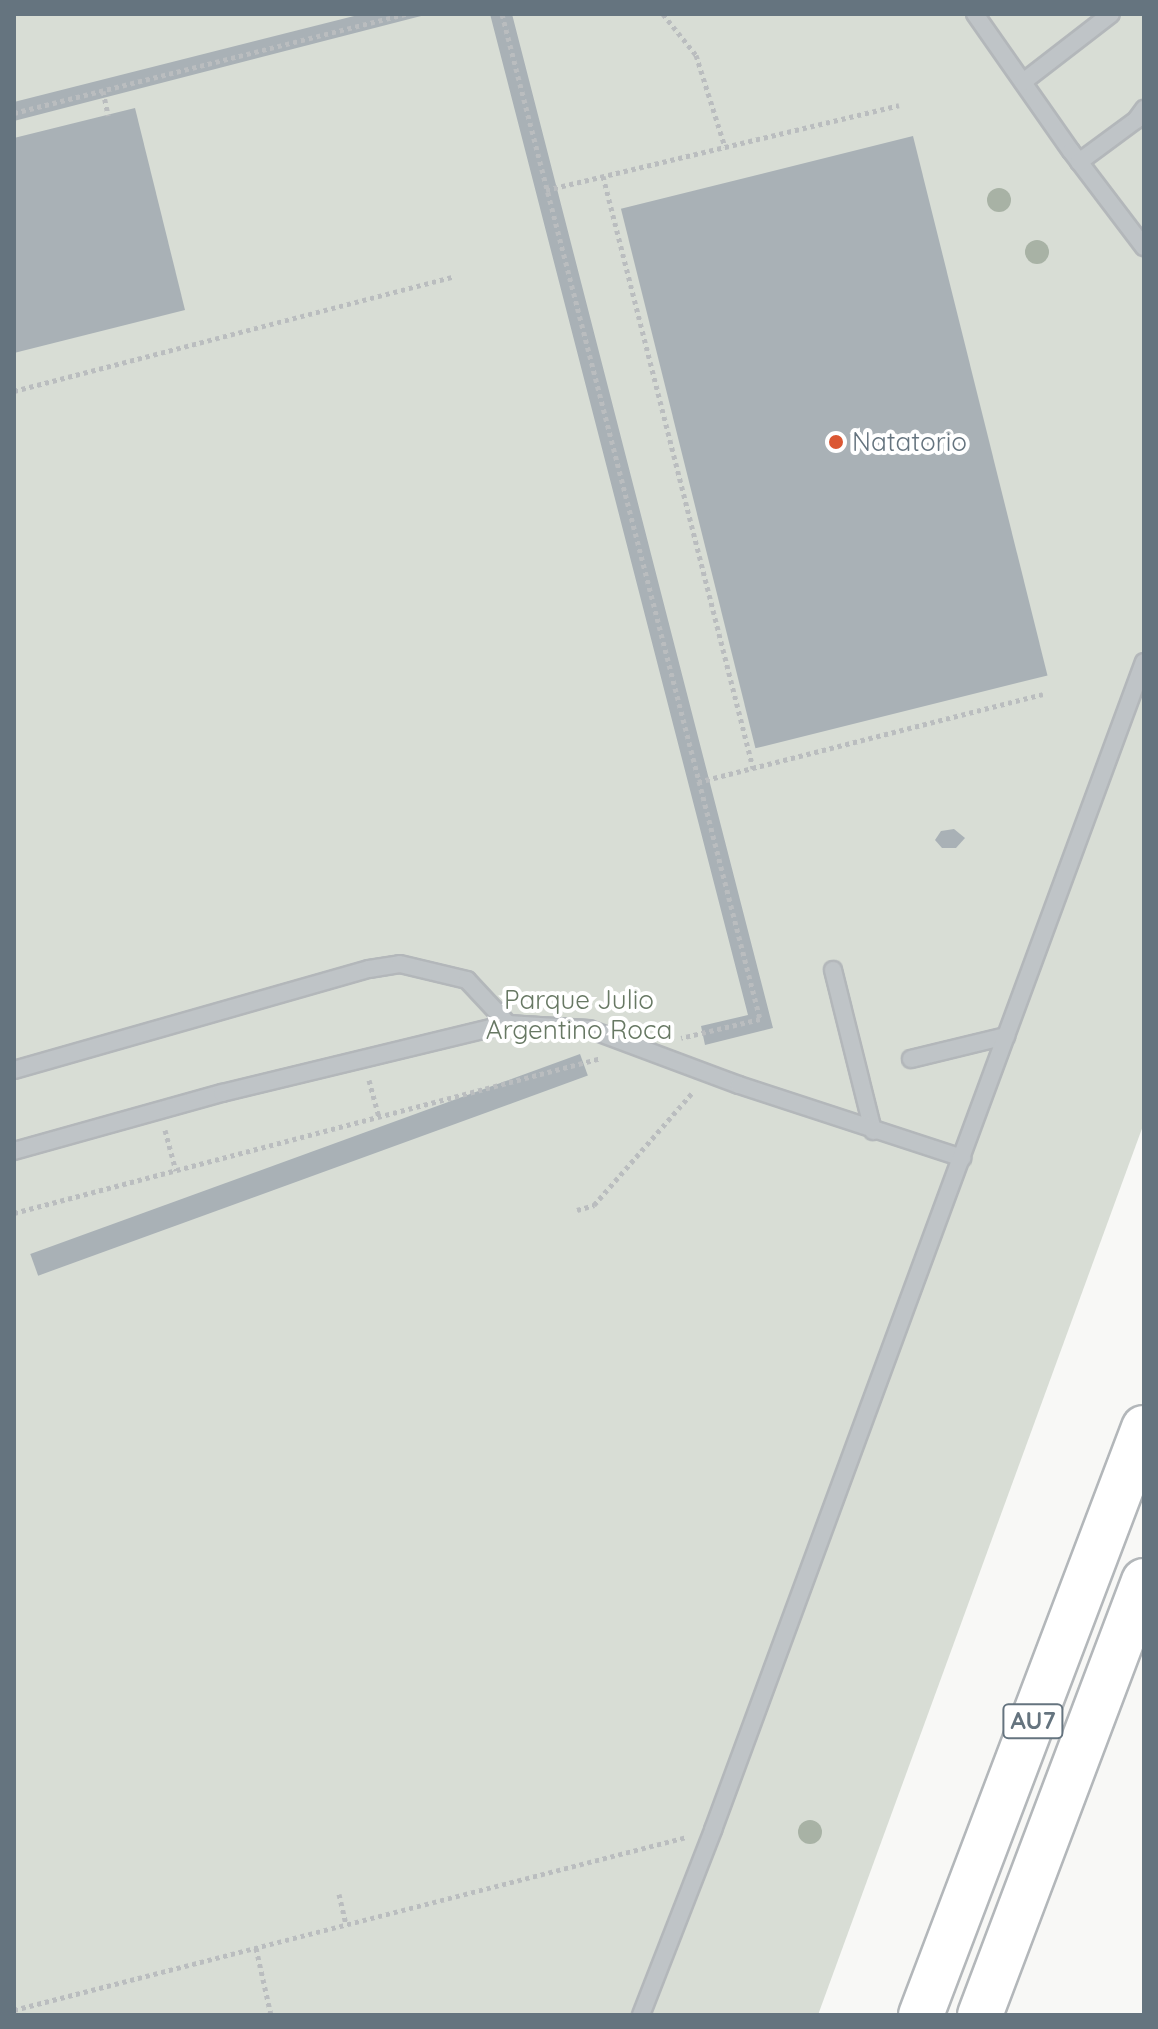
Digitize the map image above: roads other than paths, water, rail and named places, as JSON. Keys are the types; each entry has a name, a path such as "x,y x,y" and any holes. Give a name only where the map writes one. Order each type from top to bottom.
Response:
{"highway":[{"name":"AU7","path":"921,2015 1144,1428"},
{"name":"AU7","path":"980,2015 1144,1581"}],"lane":[{"path":"975,14 1079,162 1144,247"},
{"path":"1023,82 1111,14"},
{"path":"1079,162 1136,120 1144,109"},
{"path":"641,2015 713,1830 1144,662"},
{"path":"14,1070 369,969 400,964 467,980 508,1024"},
{"path":"833,970 873,1131"},
{"path":"14,1151 159,1110 508,1024 589,1029 873,1131 962,1158"},
{"path":"911,1059 1006,1036"}],"place":[{"name":"Natatorio","path":"836,442"}],"park label":[{"name":"Parque Julio Argentino Roca","path":"579,1015"}]}
